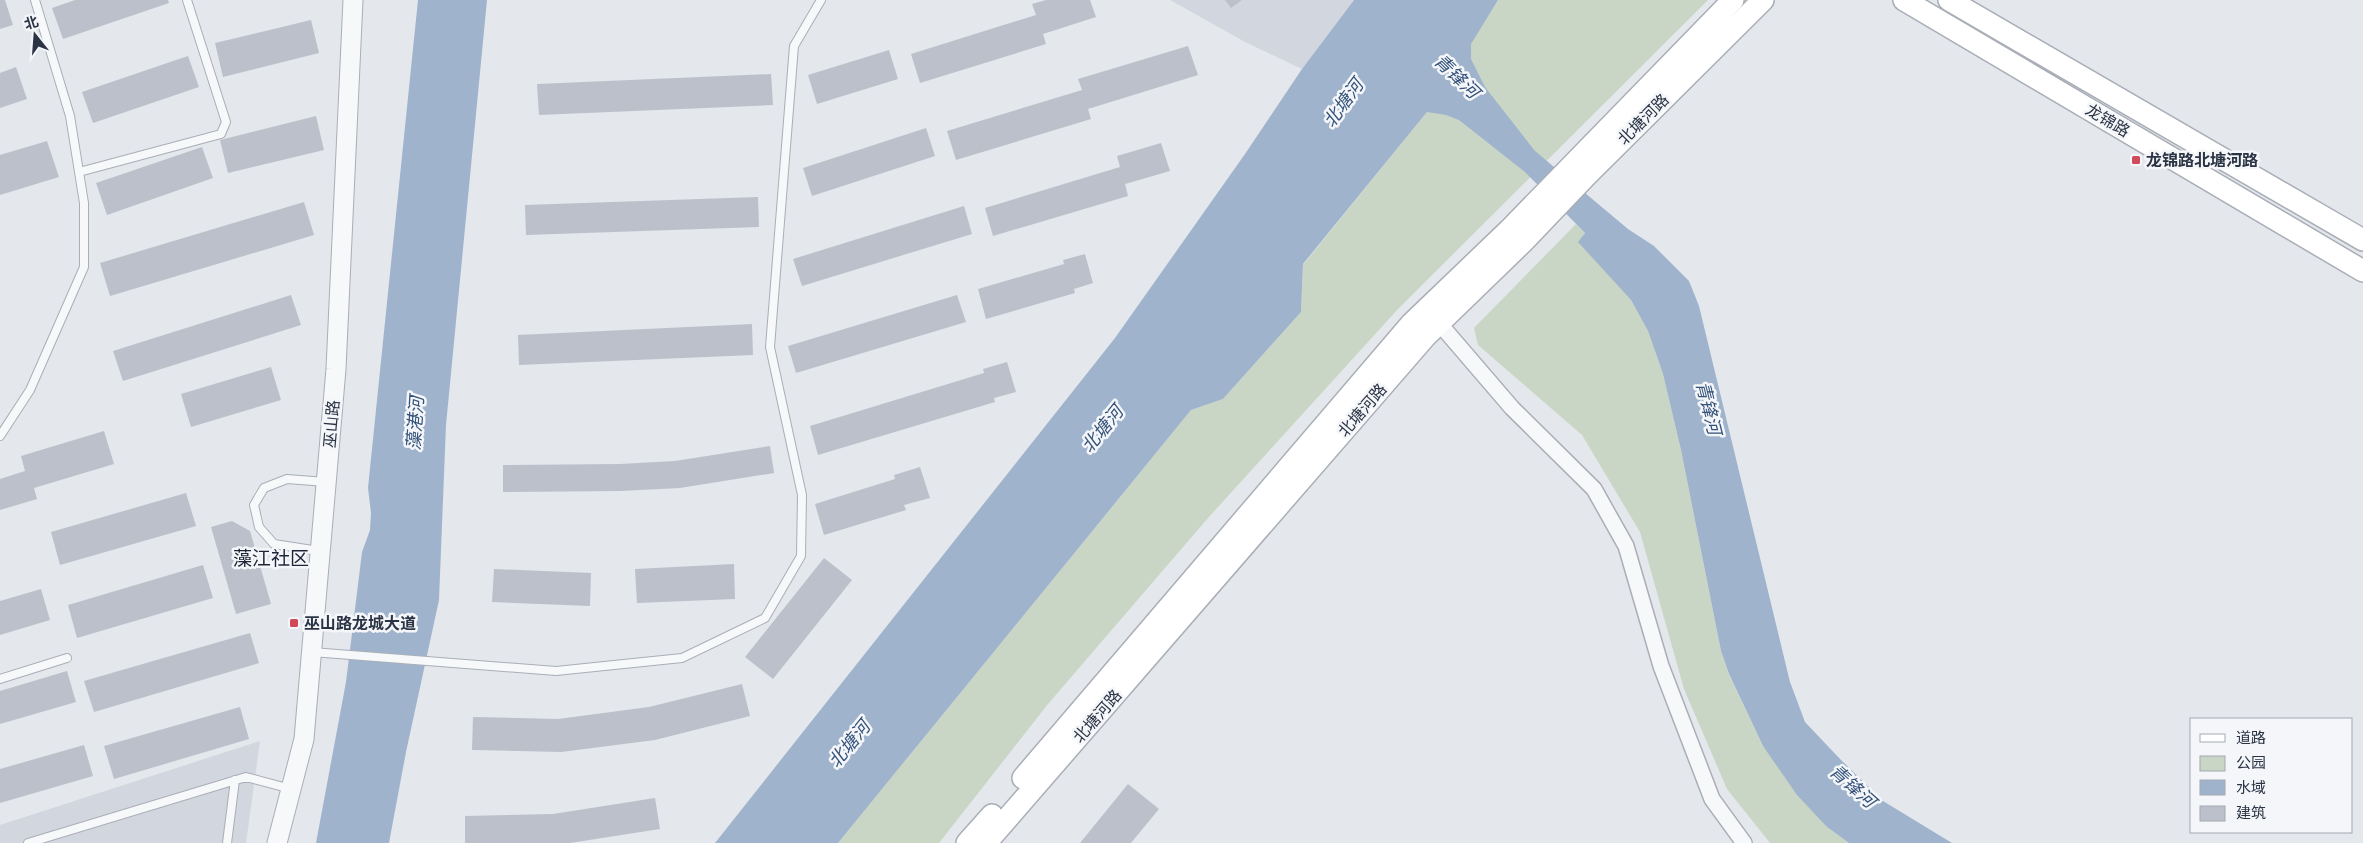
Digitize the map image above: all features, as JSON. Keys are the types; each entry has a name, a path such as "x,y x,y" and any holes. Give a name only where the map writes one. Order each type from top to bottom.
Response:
{"main road":[{"name":"北塘河路","path":"1581,168 1763,0"},
{"name":"龙锦路","path":"1904,0 2363,271"},
{"name":"龙锦路","path":"1950,0 2363,240"},
{"name":"北塘河路","path":"968,843 1405,332 1434,316 1516,235 1581,168 1732,1"},
{"name":"北塘河路","path":"986,843 1425,337 1434,316"}],"street":[{"name":"巫山路","path":"277,843 304,739 312,652 336,368 354,0"},
{"path":"1434,316 1512,408 1594,489 1626,546 1661,666 1712,799 1744,843"}],"lane":[{"path":"0,436 30,390 84,267 84,203 70,116 35,0"},
{"path":"79,172 221,134 226,122 187,0"},
{"path":"312,652 556,671 682,658 765,618 801,556 802,495 770,347 794,46 821,0"},
{"path":"320,552 274,544 259,527 254,505 264,488 286,478 326,482"},
{"path":"0,679 67,658"},
{"path":"28,843 246,777 291,789"},
{"path":"227,843 235,780"}],"shaded area":[{"path":"1170,0 1354,0 1302,69 1247,43"},
{"path":"260,741 246,843 0,843 0,825"}],"green space":[{"path":"1498,0 1708,0 1398,309 1208,518 1048,704 939,843 838,843 1191,410 1223,399 1301,312 1303,265 1427,112"},
{"path":"1576,224 1585,233 1579,242 1631,300 1648,331 1663,374 1681,450 1721,651 1729,675 1763,746 1827,827 1849,843 1770,843 1727,789 1684,689 1640,532 1582,435 1478,345 1474,328"}],"water":[{"name":"藻港河","path":"418,0 487,0 446,425 439,600 406,752 389,843 316,843 346,682 362,552 370,530 371,513 368,488"},
{"path":"1354,0 1498,0 1471,44 1471,59 1485,87 1535,151 1628,229 1654,246 1689,281 1699,306 1790,682 1805,722 1883,801 1952,843 1849,843 1827,827 1797,795 1763,746 1729,674 1721,651 1681,450 1663,374 1648,331 1631,300 1578,242 1585,233 1525,172 1459,120 1446,115 1427,112 1303,264 1301,312 1223,399 1191,410 838,843 715,843 1115,338 1245,154 1302,69"}],"building":[{"path":"0,0 5,0 13,25 0,29"},
{"path":"75,0 168,0 169,3 63,39 52,8"},
{"path":"1046,0 1090,0 1096,17 1043,34 1046,44 920,83 911,54 1036,15 1032,4"},
{"path":"1225,0 1242,0 1231,8"},
{"path":"311,20 319,53 223,77 215,43"},
{"path":"1188,46 1198,75 1088,109 1091,119 956,160 947,131 1082,90 1078,79"},
{"path":"889,50 898,79 817,104 808,75"},
{"path":"188,56 199,87 93,123 82,92"},
{"path":"16,67 27,99 0,108 0,73"},
{"path":"771,74 773,105 539,115 537,84"},
{"path":"316,116 324,150 228,173 220,140"},
{"path":"926,128 935,156 812,196 803,168"},
{"path":"47,141 59,177 0,195 0,155"},
{"path":"1161,143 1170,171 1125,184 1128,196 993,236 985,208 1120,167 1117,156"},
{"path":"202,147 213,178 107,215 96,183"},
{"path":"758,197 759,227 526,235 525,205"},
{"path":"304,202 314,235 110,296 100,263"},
{"path":"964,206 972,234 802,286 793,259"},
{"path":"1085,254 1093,283 1074,289 1075,293 986,319 978,289 1064,264 1063,260"},
{"path":"291,295 301,325 123,381 113,351"},
{"path":"957,295 966,322 796,373 788,346"},
{"path":"752,324 753,355 519,365 518,335"},
{"path":"1007,362 1016,392 994,398 995,402 818,455 810,426 984,373 983,369"},
{"path":"271,367 281,400 191,427 181,394"},
{"path":"104,431 114,464 34,488 37,499 0,510 0,479 25,471 21,456"},
{"path":"770,446 774,473 680,488 620,491 503,492 503,465 620,464 675,461"},
{"path":"920,467 930,498 904,505 906,510 824,535 815,504 895,479 894,475"},
{"path":"186,493 196,526 60,565 51,532"},
{"path":"232,521 250,531 271,604 236,614 211,527"},
{"path":"824,558 852,580 773,679 745,657"},
{"path":"734,564 735,599 637,603 635,569"},
{"path":"203,565 213,598 77,638 68,605"},
{"path":"494,569 591,573 590,606 492,602"},
{"path":"41,589 50,620 0,635 0,601"},
{"path":"250,633 259,663 94,712 84,681"},
{"path":"67,671 76,702 0,724 0,691"},
{"path":"742,684 750,716 655,740 561,752 472,750 473,717 558,719 649,707"},
{"path":"240,707 249,739 114,779 104,746"},
{"path":"84,745 93,776 0,803 0,769"},
{"path":"1128,784 1159,809 1131,843 1080,843"},
{"path":"655,798 660,829 570,843 465,843 465,816 553,814"}],"place":[{"name":"龙锦路北塘河路","path":"2136,160"},
{"name":"巫山路龙城大道","path":"294,623"}],"district":[{"name":"藻江社区","path":"271,558"}],"water label":[{"name":"青锋河","path":"1457,76"},
{"name":"北塘河","path":"1343,103"},
{"name":"青锋河","path":"1709,408"},
{"name":"北塘河","path":"1102,429"},
{"name":"北塘河","path":"849,744"},
{"name":"青锋河","path":"1853,786"}]}
